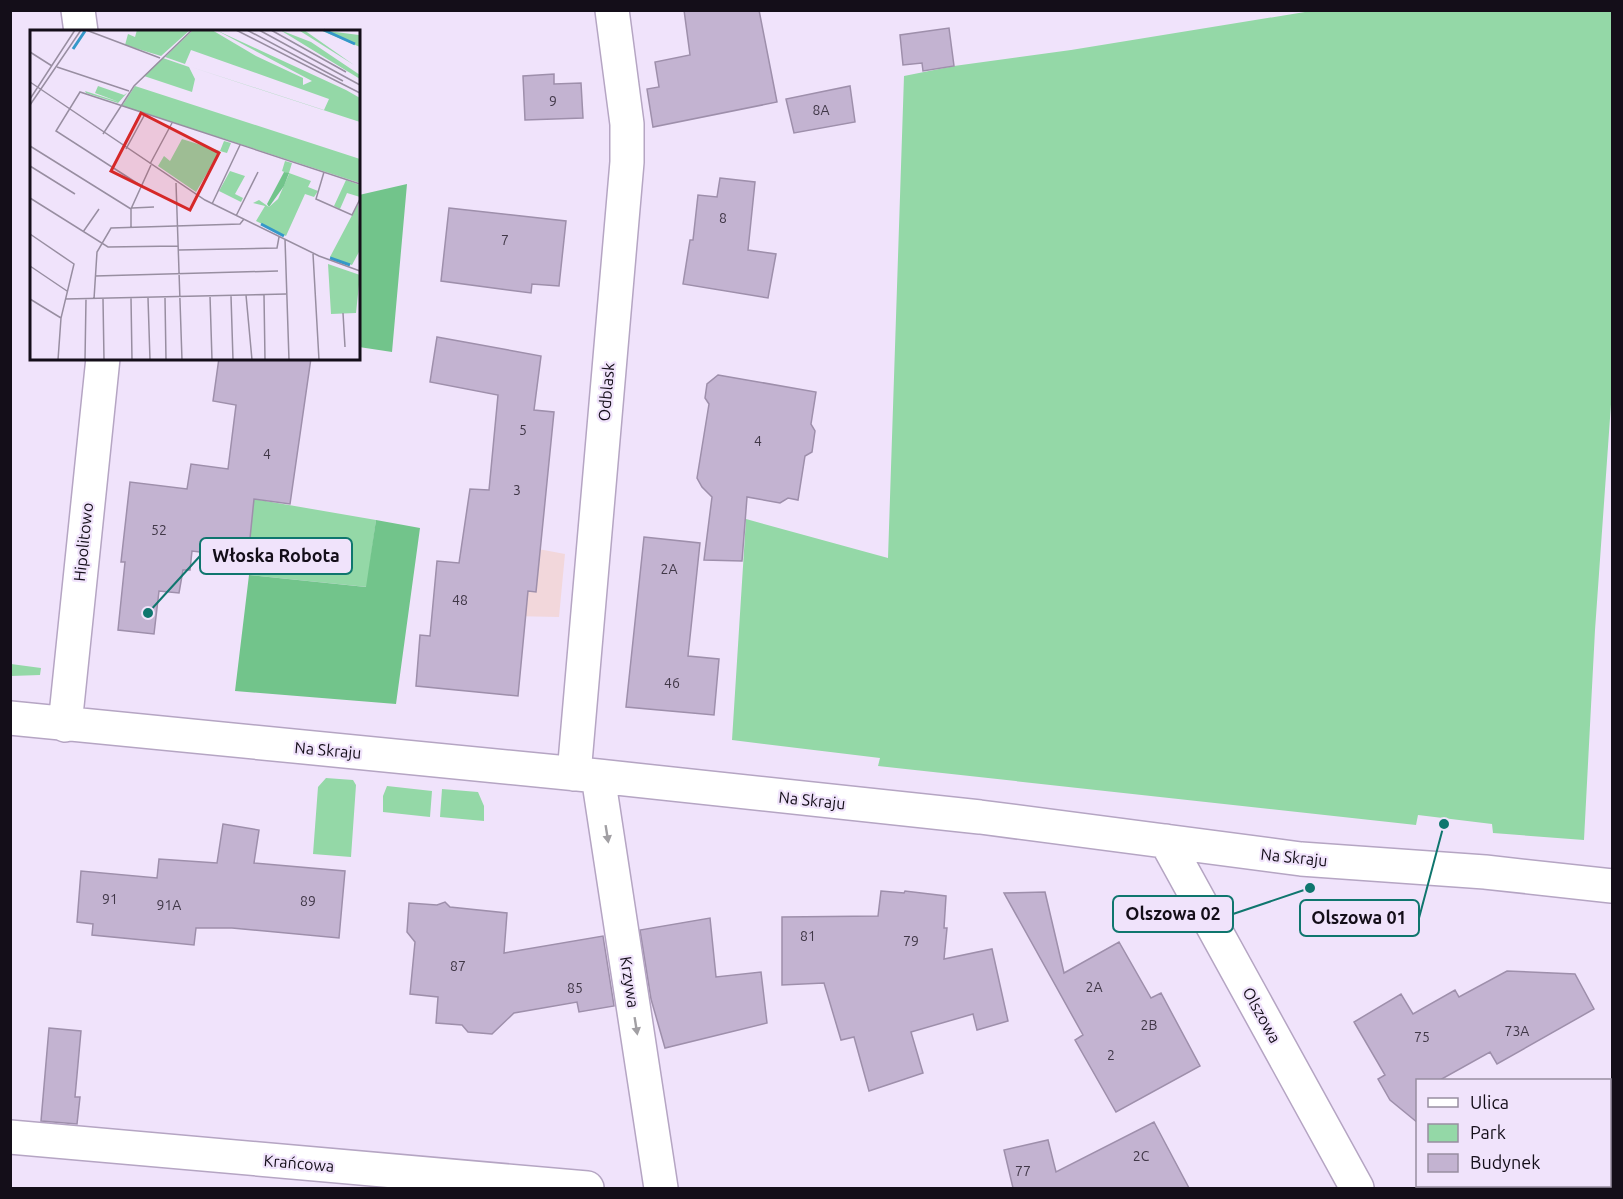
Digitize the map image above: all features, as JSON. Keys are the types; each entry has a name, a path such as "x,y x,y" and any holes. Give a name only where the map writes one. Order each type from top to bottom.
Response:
{"street":[{"path":"78,10 81,30"},
{"name":"Odblask","path":"586,775 627,162 627,124 612,10"},
{"name":"Hipolitowo","path":"65,725 104,360"},
{"name":"Na Skraju","path":"10,718 980,817 1301,859 1485,872 1612,886"},
{"name":"Krzywa","path":"586,775 661,1188"},
{"name":"Olszowa","path":"1166,841 1357,1188"},
{"name":"Krańcowa","path":"10,1137 587,1188"}],"shaded area":[{"path":"517,545 565,554 559,617 510,616"}],"green space":[{"path":"1311,11 1612,11 1612,390 1595,630 1584,840 1493,833 1492,824 1418,815 1416,825 878,766 880,758 732,740 746,519 888,558 904,76 954,66 1071,50"},
{"path":"407,184 392,352 360,347 360,195"},
{"path":"254,499 376,520 367,587 249,575 248,557"},
{"path":"376,520 420,528 396,704 235,691 249,575 366,587"},
{"path":"11,664 41,668 40,675 11,676"},
{"path":"326,778 353,780 356,785 351,857 313,854 318,787"},
{"path":"387,786 432,791 430,817 383,812 383,796"},
{"path":"442,789 478,792 484,806 484,821 440,817"}],"building":[{"path":"684,10 759,10 777,102 653,127 647,89 659,87 655,62 690,55"},
{"path":"949,28 954,66 923,71 922,63 903,65 900,35"},
{"path":"554,74 554,84 581,83 583,118 525,120 523,76"},
{"path":"850,86 855,122 794,133 786,99"},
{"path":"720,178 755,182 748,250 776,254 768,298 683,284 690,240 693,240 698,195 717,197"},
{"path":"449,208 566,221 559,286 532,284 531,293 441,281"},
{"path":"437,337 541,356 534,410 554,412 536,592 528,591 518,696 416,686 420,635 430,636 437,561 459,563 470,489 489,490 498,395 430,382"},
{"path":"219,360 311,360 290,504 254,499 248,558 192,551 190,570 183,570 179,593 159,591 154,634 118,630 125,562 121,562 130,482 187,489 191,464 228,469 236,405 213,401"},
{"path":"718,375 816,392 811,424 815,431 812,452 805,456 798,500 788,498 780,503 747,497 742,561 704,560 712,497 697,478 709,404 705,398 707,384"},
{"path":"644,537 700,543 688,656 719,659 714,715 626,707"},
{"path":"223,824 259,830 254,863 345,871 339,938 232,928 196,928 194,945 92,935 93,924 77,922 81,871 157,878 159,859 217,863"},
{"path":"881,891 904,893 905,891 946,896 944,928 947,928 944,959 992,949 1008,1021 977,1030 973,1014 911,1032 923,1073 869,1091 854,1037 841,1040 824,983 782,985 782,917 878,916"},
{"path":"1045,892 1064,973 1119,942 1151,998 1161,993 1200,1066 1116,1112 1075,1040 1083,1035 1004,893"},
{"path":"445,902 450,907 507,913 504,953 603,936 614,1006 579,1012 577,1002 514,1013 492,1034 468,1032 462,1025 436,1023 438,997 410,994 415,942 407,932 409,903 437,905"},
{"path":"710,918 716,977 761,972 767,1023 665,1048 651,999 640,930"},
{"path":"1507,971 1575,974 1594,1009 1497,1064 1490,1052 1442,1079 1416,1079 1416,1121 1390,1100 1378,1079 1385,1075 1354,1022 1401,994 1413,1014 1455,990 1459,997"},
{"path":"49,1028 81,1031 75,1097 80,1097 77,1124 41,1121"},
{"path":"1154,1122 1189,1188 1013,1188 1004,1150 1048,1140 1056,1172"}],"place":[{"name":"Włoska Robota","path":"148,613"},
{"name":"Olszowa 01","path":"1444,824"},
{"name":"Olszowa 02","path":"1310,888"}]}
